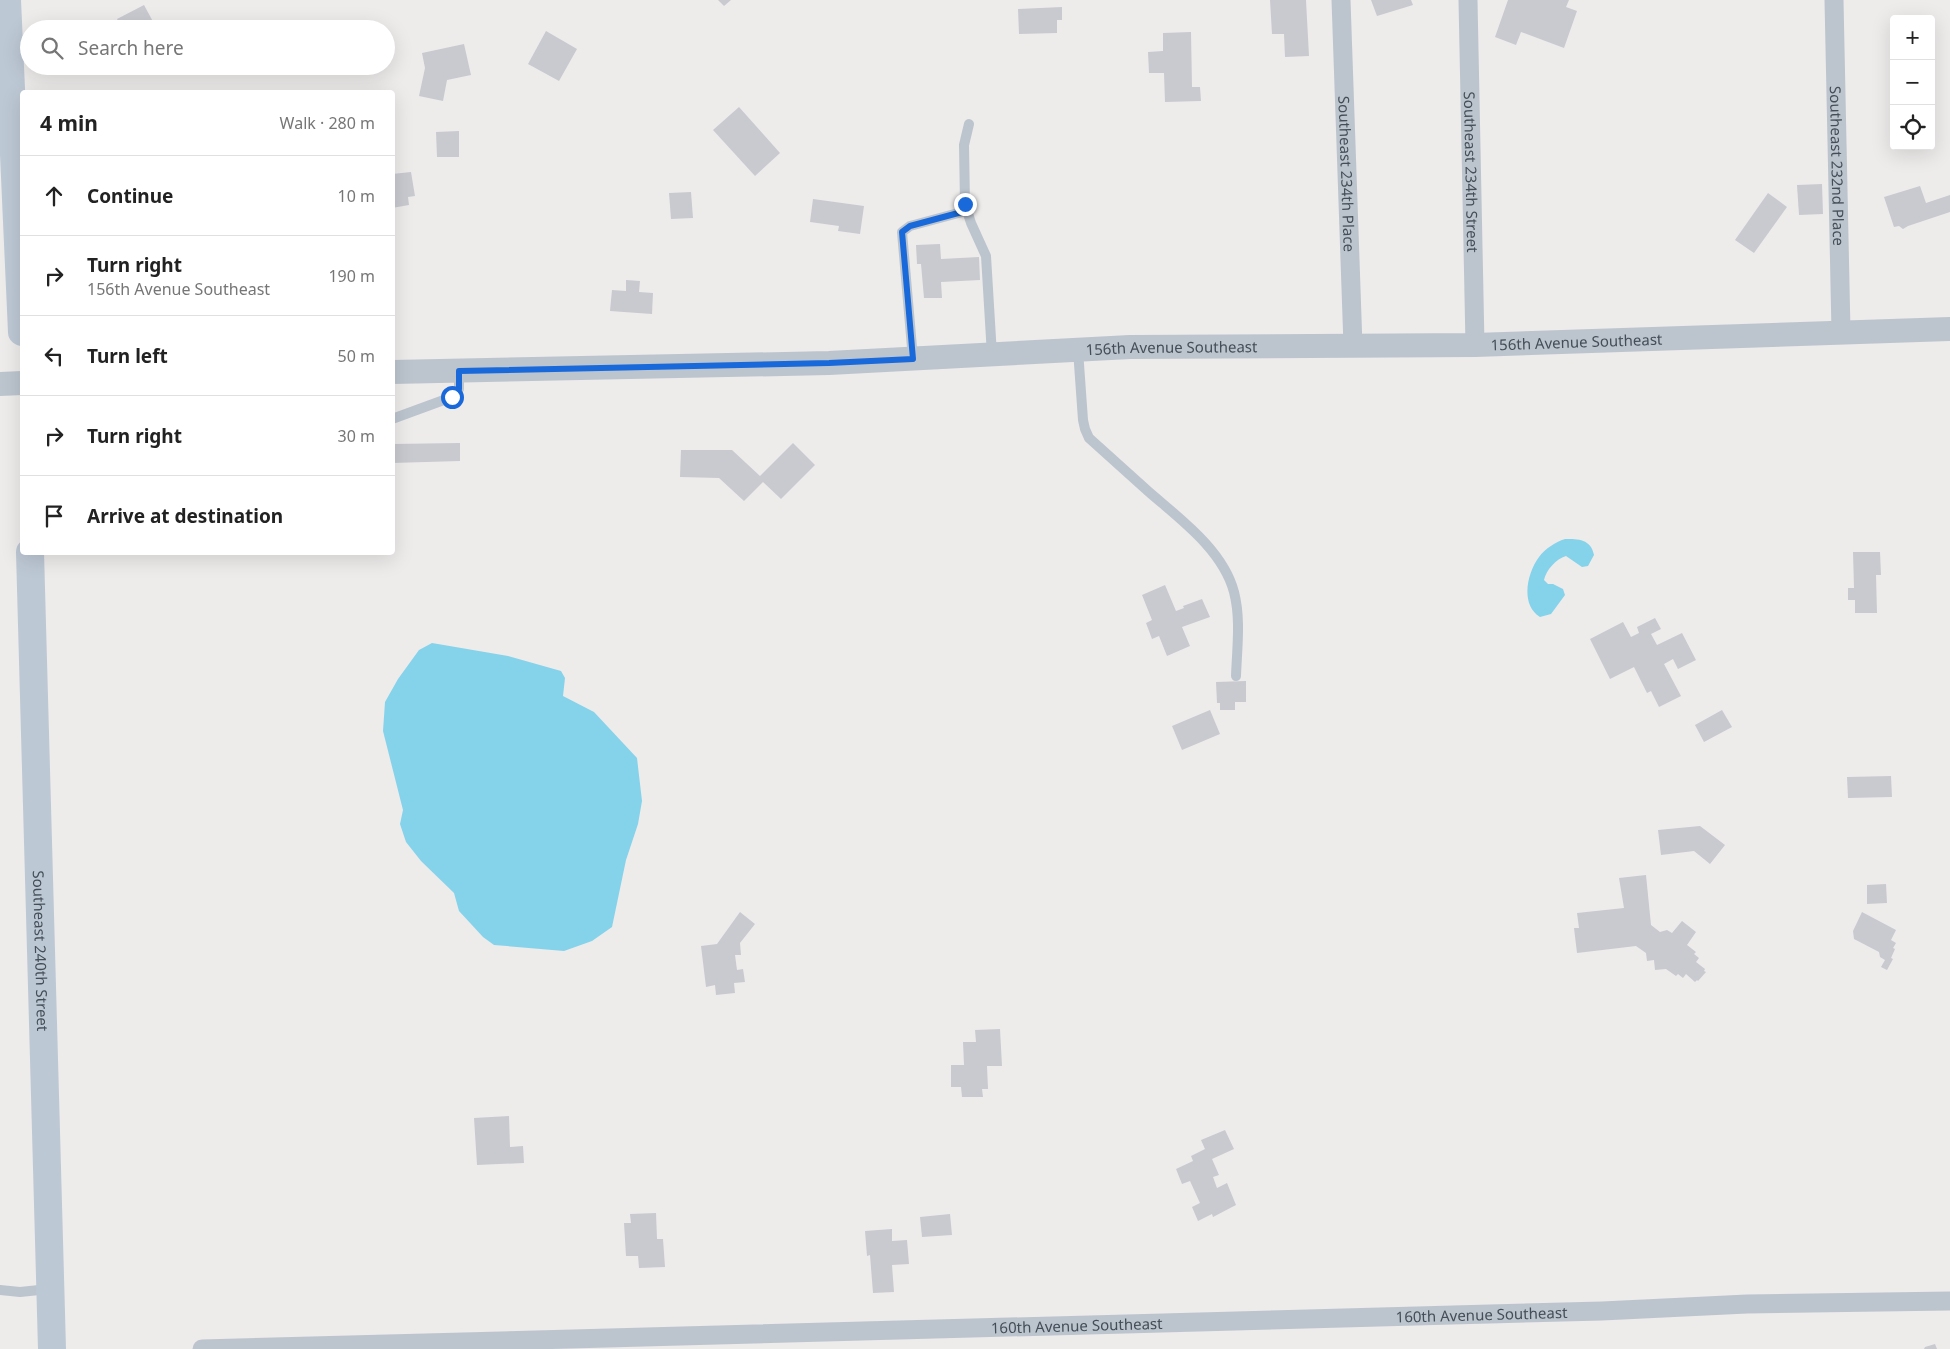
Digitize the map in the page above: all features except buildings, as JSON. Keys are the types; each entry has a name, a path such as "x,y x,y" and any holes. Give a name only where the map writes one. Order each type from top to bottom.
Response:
{"main road":[{"path":"7,0 20,288"},
{"name":"Southeast 240th Street","path":"30,555 52,1349"}],"street":[{"name":"Southeast 234th Place","path":"1341,0 1353,346"},
{"name":"Southeast 234th Street","path":"1468,0 1475,345"},
{"name":"Southeast 232nd Place","path":"1834,0 1841,332"},
{"name":"156th Avenue Southeast","path":"395,372 829,363 1130,348 1475,345 1950,329"},
{"path":"0,384 20,383"},
{"name":"160th Avenue Southeast","path":"202,1349 1602,1311 1747,1304 1950,1300"}],"lane":[{"path":"970,124 964,146 965,204 971,223 986,256 992,355"},
{"path":"913,359 902,232 910,226 962,212 965,204"},
{"path":"1078,350 1085,429 1090,438 1181,520 1205,544 1224,567 1234,590 1238,619 1236,676"},
{"path":"395,418 452,397 459,389 459,371"},
{"path":"0,1290 20,1292 51,1289"}],"water":[{"path":"1565,539 1579,540 1587,543 1594,555 1588,566 1582,567 1566,556 1552,565 1544,580 1548,584 1553,584 1563,589 1565,595 1551,614 1540,617 1534,612 1528,597 1531,571 1544,551"},
{"path":"432,643 508,656 561,671 565,678 563,696 594,712 637,758 642,801 638,824 626,860 612,927 592,941 564,951 494,945 483,937 459,911 454,893 421,861 406,842 400,824 403,810 383,731 385,702 398,679 419,650"}],"route":[{"path":"452,397 459,389 459,371 829,363 913,359 902,232 910,226 962,212 965,204"}]}
